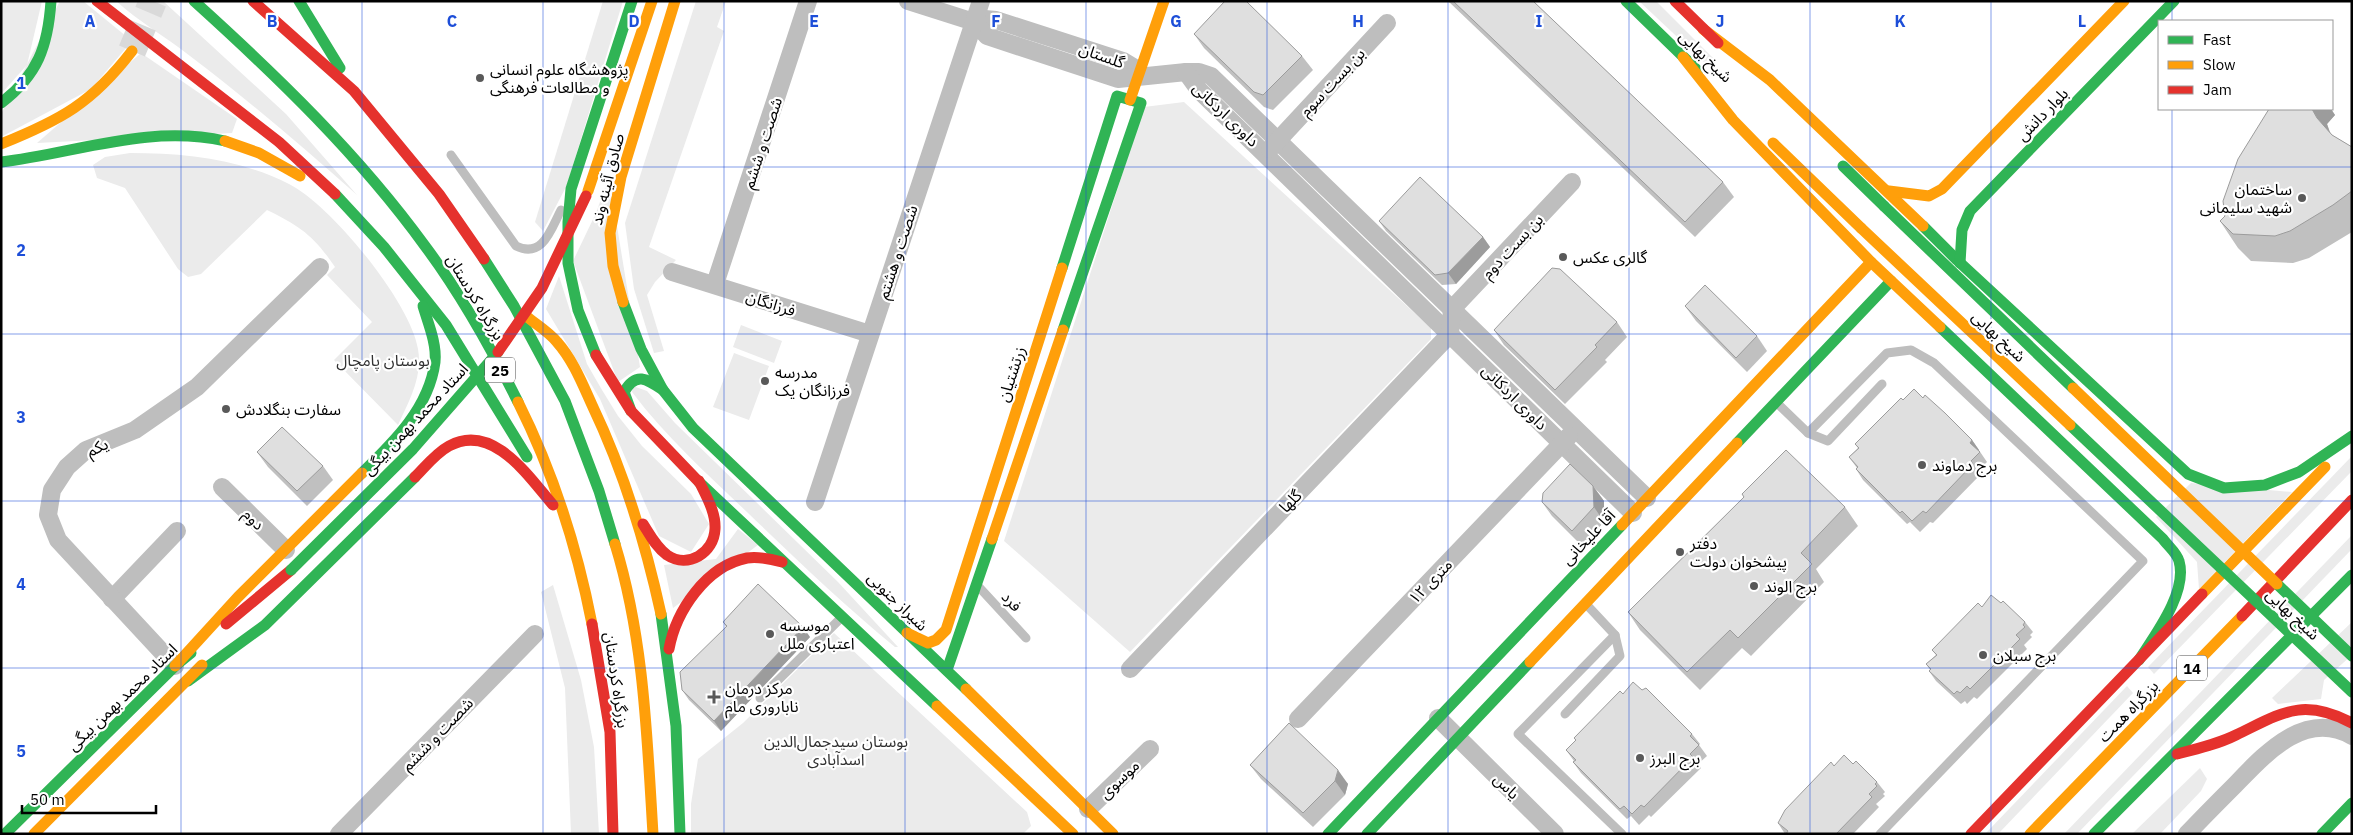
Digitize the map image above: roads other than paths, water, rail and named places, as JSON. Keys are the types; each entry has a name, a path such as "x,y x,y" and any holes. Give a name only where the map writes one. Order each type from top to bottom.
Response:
{"main road":[{"path":"1,103 20,88 44,51 50,27 51,1"},
{"path":"97,1 278,142 339,198 384,247 446,325 563,515"},
{"name":"بزرگراه کردستان","path":"194,1 291,90 359,164 431,254 475,323 533,433 563,515 583,583 598,654 608,721 613,834"},
{"name":"بزرگراه کردستان","path":"253,1 354,91 439,194 468,233 514,306 565,401 599,491 618,553 640,659 650,762 653,834"},
{"path":"298,1 354,91"},
{"name":"صادق آئینه وند","path":"630,411 594,351 578,310 568,262 568,222 571,189 632,1"},
{"name":"صادق آئینه وند","path":"586,196 652,1"},
{"name":"صادق آئینه وند","path":"663,390 641,349 621,296 613,266 610,233 622,177 675,1"},
{"path":"947,670 1141,103 1130,100 1164,1"},
{"name":"شیخ بهایی","path":"1626,1 1861,228 2352,692"},
{"name":"شیخ بهایی","path":"1675,1 1884,206 2352,656"},
{"name":"بلوار دانش","path":"1889,191 1929,196 1942,189 2124,1"},
{"name":"بلوار دانش","path":"1960,263 1962,230 1970,211 2174,1"},
{"path":"1703,29 1770,80 1889,191 1960,263 2188,474 2224,488 2265,486 2299,472 2352,437"},
{"path":"1,144 61,119 79,108 103,88 132,51"},
{"path":"1683,57 1733,120 1871,262 2163,539 2179,561 2180,581 2168,614 2139,660"},
{"name":"زرتشتیان","path":"907,633 920,642 929,644 938,639 946,630 1117,96 1130,100"},
{"path":"1,162 54,154 138,136 197,134 233,142 263,155 339,198"},
{"path":"1959,172 1958,181 1964,190 1975,197 1987,194"},
{"name":"استاد محمد بهمن بیگی","path":"34,834 188,681 291,570 407,454 502,346 525,316 545,283 565,246 586,196"},
{"name":"آقا علیخانی","path":"1367,834 1586,604 1643,523 1657,508 1776,403 1793,365 1871,262"},
{"name":"آقا علیخانی","path":"1328,834 1438,718 1643,523 1793,365 1891,281"},
{"path":"175,666 238,597 389,447 413,418 424,398 435,362 433,338 417,288"},
{"path":"514,306 557,342 582,383 605,432 637,516 668,653 680,770 680,834"},
{"path":"663,390 642,378 635,379 627,385 624,392 630,411 675,459 782,562 1073,834"},
{"name":"شیراز جنوبی","path":"663,390 693,428 947,670 1114,834"},
{"path":"413,418 422,416 432,419 439,425 443,435 441,451"},
{"path":"1971,834 2352,437"},
{"path":"188,681 265,625 441,451 460,441 482,440 491,443 512,460 563,515"},
{"path":"637,516 659,548 672,558 682,560 694,559 706,552 713,542 715,528 713,513 699,481"},
{"name":"بزرگراه همت","path":"2030,834 2131,732 2352,500"},
{"path":"668,653 670,635 676,620 694,596 725,568 741,560 757,557 782,562"},
{"name":"استاد محمد بهمن بیگی","path":"5,834 175,666 291,570"},
{"path":"2094,834 2352,575"},
{"path":"2334,693 2338,678 2347,666 2352,663"},
{"path":"2174,755 2230,738 2285,713 2300,709 2320,708 2336,710 2352,723"},
{"path":"2322,834 2352,803"}],"street":[{"name":"شصت و ششم","path":"715,284 808,1"},
{"name":"گلستان","path":"908,1 974,22 985,19 996,20 1123,61 1133,67 1139,76"},
{"name":"شصت و هشتم","path":"814,502 981,1"},
{"name":"بن بست سوم","path":"1272,147 1387,23"},
{"name":"داوری اردکانی","path":"1139,76 1186,72 1200,72 1212,76 1272,147 1450,334 1643,523"},
{"name":"داوری اردکانی","path":"1272,147 1452,309 1657,508"},
{"name":"بن بست دوم","path":"1452,309 1572,182"},
{"name":"یکم","path":"175,666 58,540 48,515 52,490 67,467 86,450 135,430 197,387 320,267"},
{"name":"فرزانگان","path":"672,272 870,334"},
{"path":"1450,334 1452,309"},
{"name":"گلها","path":"1130,669 1450,334"},
{"name":"۱۲ متری","path":"1298,719 1575,429"},
{"name":"دوم","path":"222,487 286,550"},
{"path":"112,598 177,531"},
{"name":"شصت و ششم","path":"339,834 535,634"},
{"name":"یاس","path":"1438,718 1555,834"},
{"path":"2187,834 2265,754 2287,738 2323,727 2334,728 2352,736"},
{"name":"موسوی","path":"1088,809 1150,750"}],"lane":[{"path":"451,155 516,246 526,250 532,250 540,245 548,234 571,189"},
{"path":"1808,433 1887,353 1911,350 1934,363 2143,560 1880,834"},
{"path":"1776,403 1808,433 1828,442 1882,384"},
{"name":"فرد","path":"976,584 1026,638"},
{"path":"1564,714 1620,656 1615,635 1586,604"},
{"path":"760,698 842,617"},
{"path":"1615,635 1518,734 1622,834"}],"tunnel":[{"path":"132,51 153,1"}],"place":[{"name":"پژوهشگاه علوم انسانی و مطالعات فرهنگی","path":"480,78"},
{"name":"ساختمان شهید سلیمانی","path":"2302,198"},
{"name":"گالری عکس","path":"1563,257"},
{"name":"مدرسه فرزانگان یک","path":"765,381"},
{"name":"سفارت بنگلادش","path":"226,409"},
{"name":"برج دماوند","path":"1922,465"},
{"name":"دفتر پیشخوان دولت","path":"1680,552"},
{"name":"برج الوند","path":"1754,586"},
{"name":"موسسه اعتباری ملل","path":"770,634"},
{"name":"برج سبلان","path":"1983,655"},
{"name":"مرکز درمان ناباروری مام","path":"714,697"},
{"name":"برج البرز","path":"1640,758"}],"park label":[{"name":"بوستان پامچال","path":"383,360"},
{"name":"بوستان سیدجمال‌الدین اسدآبادی","path":"836,750"}]}
